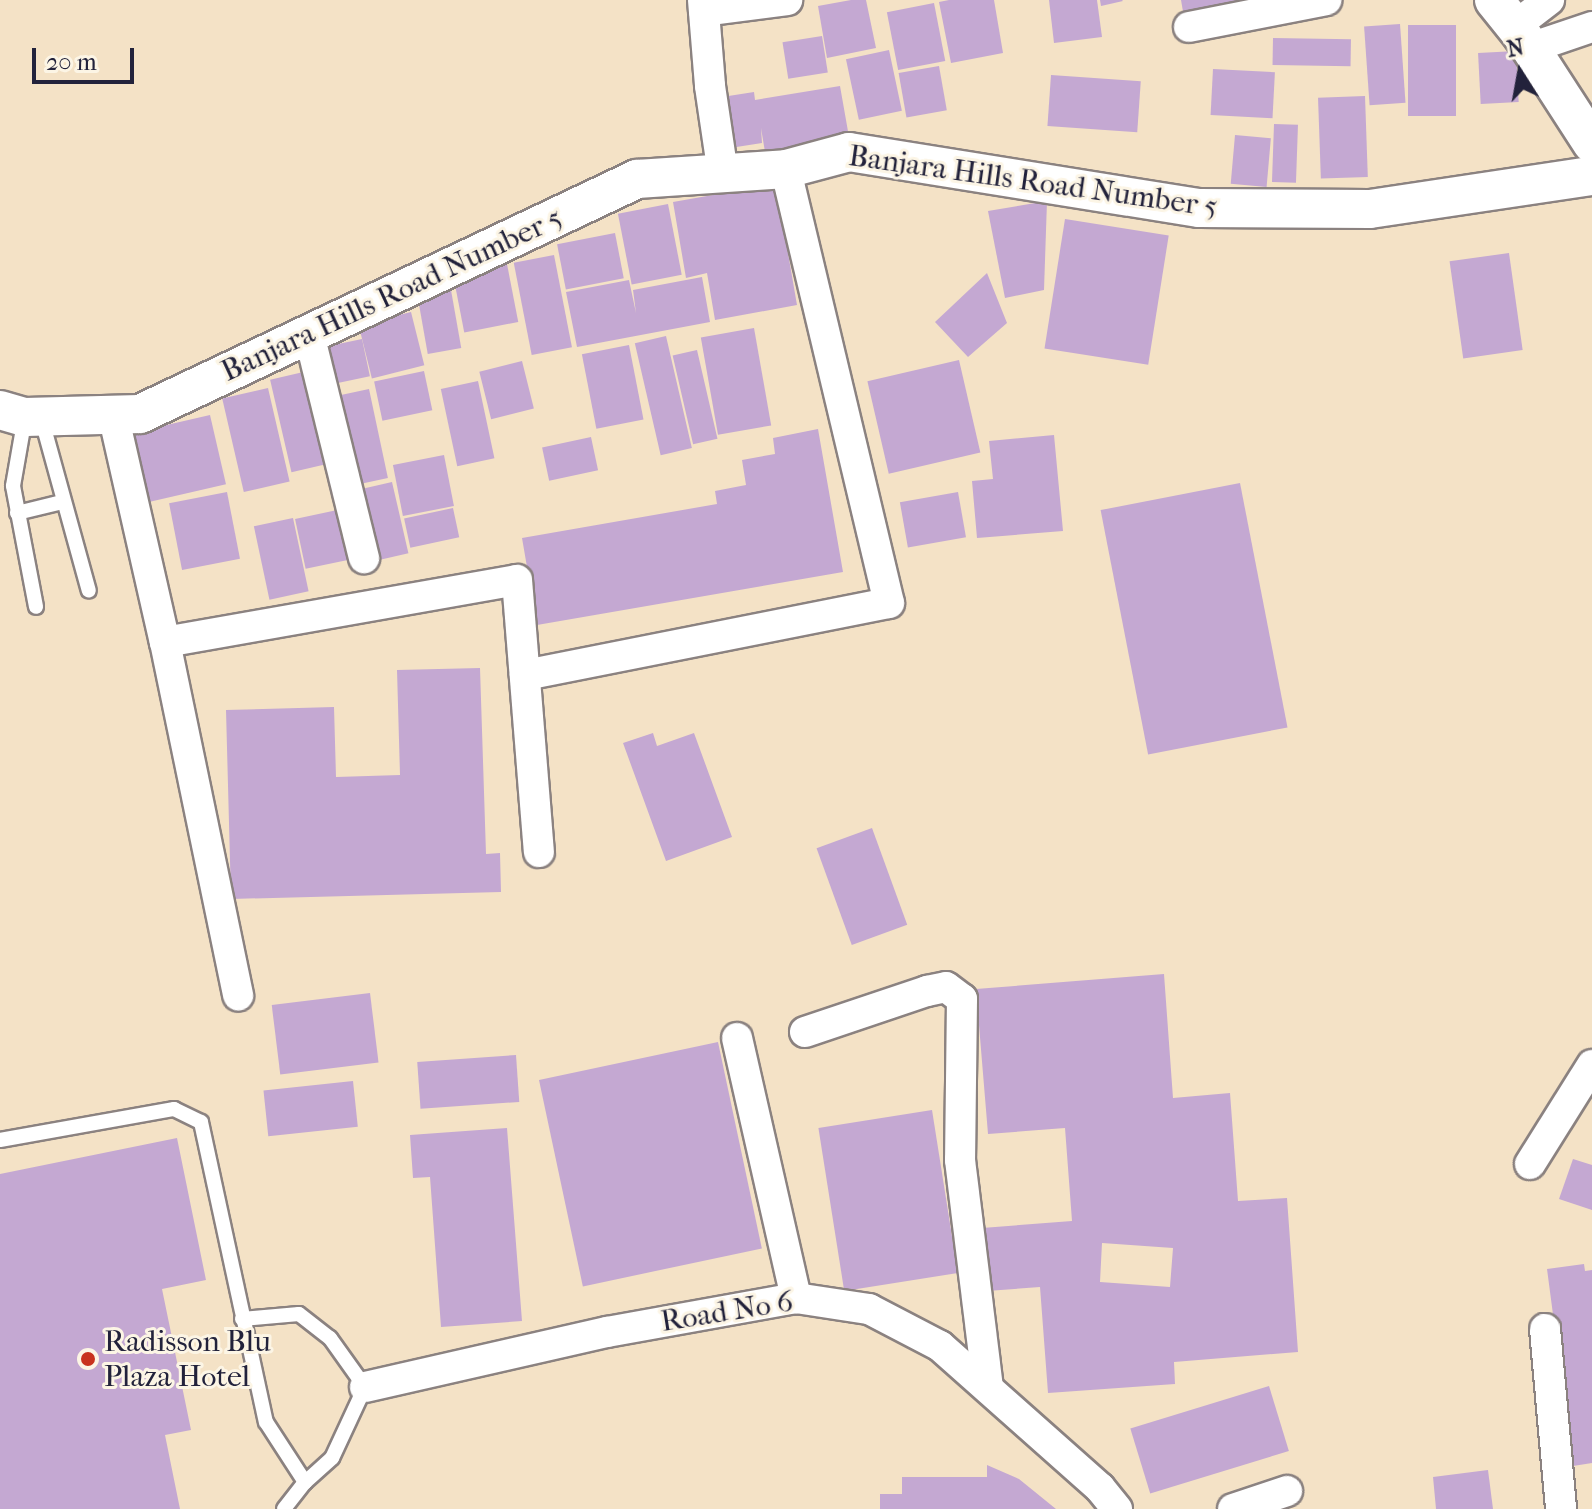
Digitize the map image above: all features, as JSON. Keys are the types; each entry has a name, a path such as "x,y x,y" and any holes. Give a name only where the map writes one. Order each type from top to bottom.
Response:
{"street":[{"path":"723,174 703,5 787,0"},
{"path":"1189,27 1326,0"},
{"path":"1513,25 1549,0"},
{"path":"1513,25 1592,27"},
{"path":"1513,25 1592,143"},
{"name":"Banjara Hills Road Number 5","path":"22,415 140,414 637,179 786,169 849,152 1199,208 1370,209 1592,176"},
{"path":"525,675 889,603 786,169"},
{"path":"309,334 364,558"},
{"path":"113,414 165,642 238,996"},
{"path":"165,642 517,580 539,852"},
{"path":"805,1032 946,987 962,999 960,1160 988,1388"},
{"path":"737,1038 796,1298"},
{"path":"1530,1164 1592,1065"},
{"name":"Road No 6","path":"365,1387 607,1332 796,1298 869,1309 940,1346 1100,1488 1117,1509"},
{"path":"1545,1329 1561,1509"},
{"path":"1233,1509 1287,1491"}],"lane":[{"path":"22,415 62,502 89,591"},
{"path":"22,415 13,486 36,607"},
{"path":"17,513 62,502"},
{"path":"0,1140 174,1109 201,1122 266,1422 305,1482"},
{"path":"242,1319 299,1314 330,1338 365,1387 332,1458 305,1482 284,1509"}],"building":[{"path":"866,0 876,48 827,58 818,6"},
{"path":"994,0 1003,53 951,63 939,2"},
{"path":"1049,0 1097,0 1102,37 1054,43"},
{"path":"1100,0 1122,0 1123,1 1101,6"},
{"path":"1181,0 1252,0 1185,23"},
{"path":"934,3 945,61 898,70 887,12"},
{"path":"1400,24 1406,103 1370,105 1364,27"},
{"path":"1408,25 1456,25 1456,116 1408,116"},
{"path":"822,36 828,73 788,79 782,42"},
{"path":"1273,38 1351,39 1351,66 1273,65"},
{"path":"889,50 902,111 859,120 846,59"},
{"path":"1516,51 1519,102 1481,104 1478,53"},
{"path":"939,66 947,110 906,117 899,73"},
{"path":"1213,69 1275,72 1273,118 1211,115"},
{"path":"1051,75 1141,81 1137,132 1047,126"},
{"path":"840,86 849,137 765,152 761,128 762,143 730,148 722,97 754,92 755,100"},
{"path":"1365,96 1368,177 1321,179 1318,98"},
{"path":"1274,124 1298,125 1296,183 1272,182"},
{"path":"1235,135 1271,138 1267,187 1231,184"},
{"path":"776,184 797,305 715,320 707,273 686,278 673,202"},
{"path":"1047,201 1044,290 1005,298 988,211"},
{"path":"668,204 682,275 632,284 618,214"},
{"path":"1065,219 1169,235 1148,365 1045,348"},
{"path":"615,233 624,278 566,289 557,244"},
{"path":"1509,253 1523,350 1463,358 1450,261"},
{"path":"554,255 572,347 532,355 514,263"},
{"path":"507,264 518,322 464,332 453,274"},
{"path":"987,273 1007,323 968,357 935,322"},
{"path":"702,277 710,322 577,347 566,292 629,280 636,313 633,290"},
{"path":"451,290 461,348 428,354 418,296"},
{"path":"411,312 424,365 372,378 359,325"},
{"path":"754,328 771,425 718,435 701,337"},
{"path":"666,336 692,448 661,455 635,343"},
{"path":"362,339 370,376 326,386 318,348"},
{"path":"629,345 644,420 596,429 582,354"},
{"path":"697,350 717,439 693,444 673,356"},
{"path":"959,360 980,453 889,474 867,381"},
{"path":"522,361 534,409 491,419 479,372"},
{"path":"312,370 333,463 291,472 270,380"},
{"path":"424,371 432,410 382,421 374,382"},
{"path":"478,381 494,458 457,466 441,389"},
{"path":"268,388 290,482 244,492 222,399"},
{"path":"369,389 388,478 352,486 333,397"},
{"path":"210,415 226,484 150,502 134,433"},
{"path":"818,429 843,572 537,625 522,538 717,504 715,491 746,485 742,460 775,454 773,438"},
{"path":"1054,435 1063,531 977,538 972,481 993,479 989,441"},
{"path":"591,437 598,470 549,481 542,447"},
{"path":"444,455 454,506 403,516 393,465"},
{"path":"392,482 408,553 371,562 355,491"},
{"path":"1240,483 1288,727 1148,755 1101,510"},
{"path":"227,492 240,559 182,570 169,503"},
{"path":"958,492 966,537 908,548 900,502"},
{"path":"453,508 459,537 410,548 404,518"},
{"path":"342,509 353,559 306,569 295,519"},
{"path":"293,518 309,591 269,600 254,526"},
{"path":"480,668 486,854 500,853 501,892 231,899 226,710 334,707 336,777 400,775 397,670"},
{"path":"653,733 657,746 694,733 732,837 666,861 623,743"},
{"path":"872,828 907,925 852,945 817,848"},
{"path":"1164,974 1173,1098 1230,1093 1238,1201 1287,1198 1298,1352 1174,1362 1175,1384 1048,1393 1040,1287 987,1291 982,1228 1072,1221 1065,1128 988,1134 976,989","holes":["1102,1243 1173,1248 1170,1287 1100,1282"]},
{"path":"370,993 379,1062 280,1075 272,1005"},
{"path":"718,1042 762,1248 583,1286 539,1080"},
{"path":"516,1055 519,1102 421,1109 417,1062"},
{"path":"353,1081 358,1127 268,1136 263,1090"},
{"path":"932,1110 958,1273 844,1291 818,1128"},
{"path":"507,1128 522,1321 441,1327 430,1177 413,1178 410,1135"},
{"name":"Radisson Blu Plaza Hotel","path":"177,1138 206,1280 162,1289 191,1430 165,1435 180,1509 0,1509 0,1174"},
{"path":"1573,1159 1592,1165 1592,1210 1559,1199"},
{"path":"1584,1264 1585,1271 1592,1270 1592,1463 1573,1466 1547,1269"},
{"path":"1269,1386 1289,1451 1150,1493 1130,1428"},
{"path":"987,1465 1019,1479 1056,1509 880,1509 880,1494 902,1494 902,1477 987,1477"},
{"path":"1488,1470 1493,1509 1436,1509 1433,1477"}],"place":[{"name":"Radisson Blu Plaza Hotel","path":"88,1359"}]}
